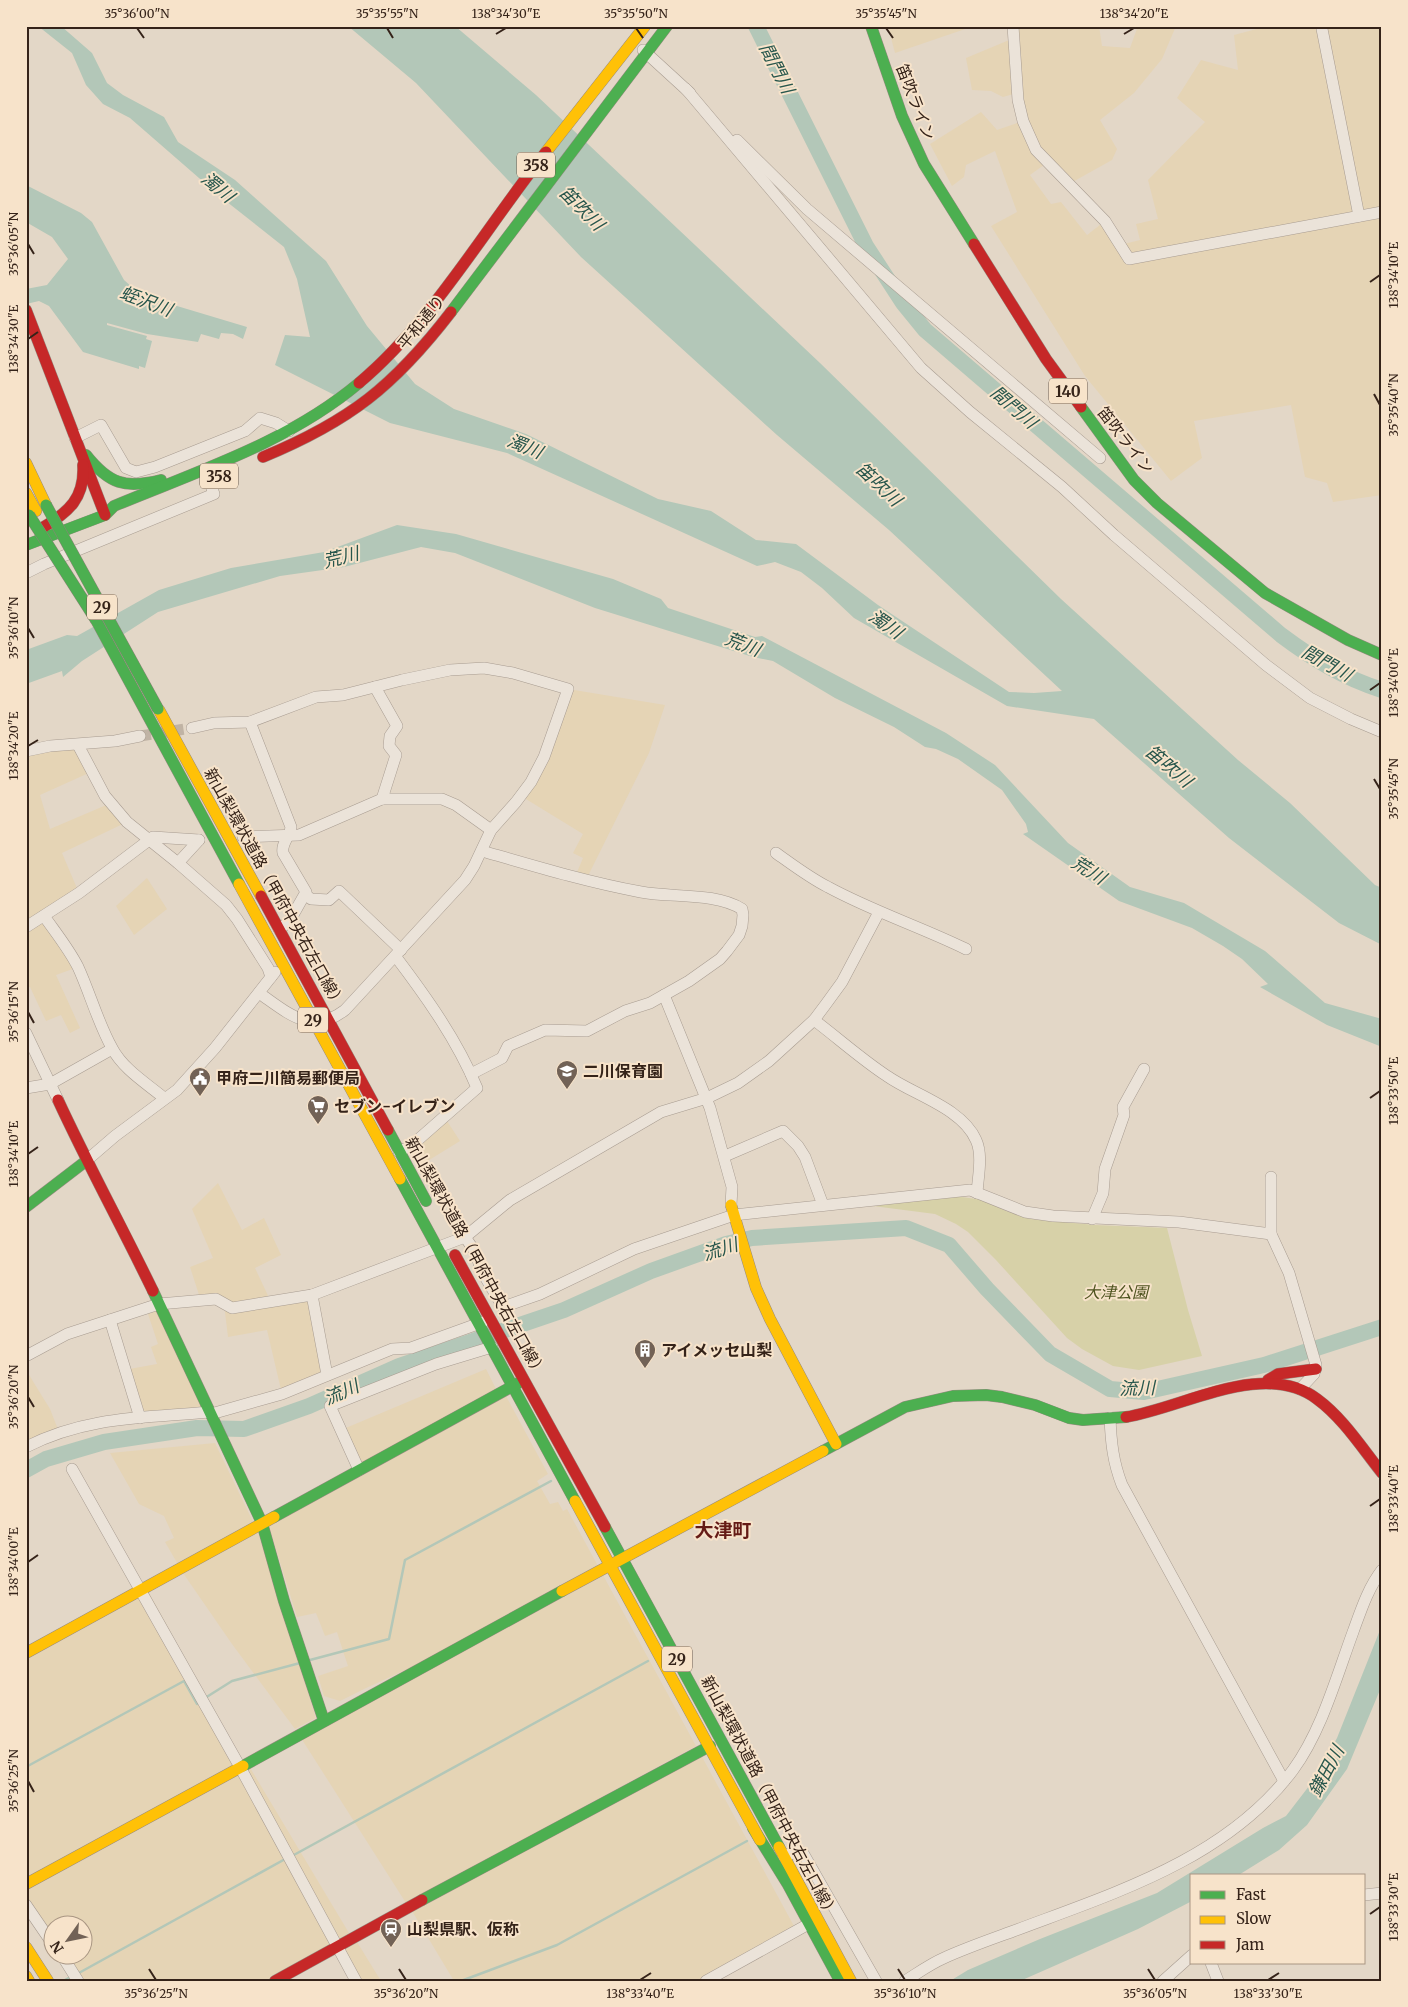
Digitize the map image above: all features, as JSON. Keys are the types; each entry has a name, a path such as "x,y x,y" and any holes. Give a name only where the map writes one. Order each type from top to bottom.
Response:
{"main road":[{"name":"平和通り","path":"26,545 105,515 114,506 239,454 306,421 350,392 389,357 418,324 448,286 539,160 645,26"},
{"name":"平和通り","path":"255,461 330,426 366,401 396,376 420,350 462,297 667,26"},
{"name":"笛吹ライン","path":"870,26 902,116 920,156 939,190 1046,359 1116,458 1134,480 1164,509 1265,593 1348,640 1382,655"},
{"path":"27,314 105,515"},
{"path":"76,438 102,473 116,482 131,486 162,480 239,454"},
{"path":"26,537 60,517 77,501 82,486 84,470 76,438"},
{"name":"29","path":"26,463 34,510"},
{"name":"新山梨環状道路（甲府中央右左口線）","path":"26,470 34,510 96,620 313,1021 525,1379 851,1981"},
{"name":"29","path":"26,493 34,510"},
{"name":"新山梨環状道路（甲府中央右左口線）","path":"34,510 158,709 431,1210"},
{"name":"平和通り","path":"105,515 118,516 136,510"},
{"path":"58,1100 86,1161 123,1228 262,1523 324,1721"},
{"path":"26,1207 86,1161"},
{"path":"734,1215 756,1288 770,1320 836,1444"},
{"name":"新山梨環状道路（甲府中央右左口線）","path":"444,1242 480,1326 753,1828"},
{"path":"1265,1382 1278,1374 1316,1369"},
{"path":"26,1653 525,1379"},
{"path":"26,1884 610,1565 905,1407 942,1396 992,1395 1021,1401 1071,1417 1089,1420 1153,1412 1247,1385 1265,1382 1287,1384 1311,1395 1332,1413 1382,1473"},
{"path":"276,1981 511,1851 710,1746"},
{"path":"753,1828 834,1981"},
{"path":"753,1828 787,1883 840,1981"},
{"path":"26,1947 48,1981"},
{"path":"26,1976 30,1981"}],"street":[{"path":"1013,26 1018,100 1023,121 1036,150 1105,221 1130,259 1382,212"},
{"path":"1322,29 1359,216"},
{"path":"628,46 646,53 686,89 807,209 1100,458"},
{"path":"686,89 921,368 970,412 1062,487 1114,535 1266,665 1310,698 1382,732"},
{"path":"76,438 101,426 126,468 136,472 155,467 245,431 260,418 289,430"},
{"path":"26,573 214,494 209,480"},
{"path":"192,728 214,723 250,722 316,697 343,695 450,670 484,668 513,673 568,689 544,757 531,782 491,830 465,880 345,1010 329,1020 298,1020 260,993"},
{"path":"375,687 396,726 390,736 389,746 396,755 382,799"},
{"path":"250,722 291,827 289,836 282,846 283,853 306,894 311,899 329,900 339,891 398,954 436,1011 477,1088 412,1145 399,1152"},
{"path":"26,751 50,746 115,741 140,736"},
{"path":"78,745 105,796 127,822 178,863 232,912 268,968 271,977"},
{"path":"243,837 300,835 382,799 442,799 456,805 491,830"},
{"path":"26,927 79,893 153,837 199,840 178,863"},
{"path":"471,1074 502,1058 508,1046 545,1030 587,1031 626,1011 650,1003 689,981 720,959 727,951 739,935 743,915 742,909 735,904 690,895 677,896 643,892 586,880 482,850"},
{"path":"776,853 827,887 879,912 940,936 966,949"},
{"path":"279,929 289,922 306,894"},
{"path":"26,1356 67,1334 159,1304 216,1299 232,1308 312,1295 444,1242 465,1237 510,1200 661,1112 707,1098 738,1083 762,1066 814,1020 842,982 879,912"},
{"path":"44,916 71,954 112,1049 128,1068 164,1098"},
{"path":"86,1161 176,1090 214,1048 271,977 283,966"},
{"path":"664,995 707,1098 725,1156 732,1187 734,1215"},
{"path":"814,1020 887,1076 944,1107 969,1128 977,1140 980,1153 977,1193"},
{"path":"26,1033 58,1100"},
{"path":"26,1088 50,1084 112,1049"},
{"path":"1092,1219 1103,1193 1105,1169 1124,1115 1123,1107 1144,1069"},
{"path":"725,1156 783,1131 798,1146 804,1157 823,1205"},
{"path":"1271,1177 1271,1234 1288,1273 1308,1334 1316,1369 1300,1389"},
{"path":"465,1237 476,1252 481,1270 503,1307 540,1294 634,1249 734,1215 970,1190 1025,1212 1092,1219 1178,1222 1271,1234"},
{"path":"312,1295 327,1375"},
{"path":"110,1320 140,1418"},
{"path":"26,1447 59,1432 87,1424 211,1413 282,1394 392,1349 410,1348 492,1321"},
{"path":"359,1470 330,1406 436,1364 491,1345"},
{"path":"1110,1418 1112,1451 1115,1467 1122,1485 1284,1781"},
{"path":"72,1469 240,1767 356,1981"},
{"path":"905,1981 943,1958 1109,1895 1175,1865 1232,1830 1259,1808 1284,1781 1306,1751 1320,1720 1363,1603 1382,1570"},
{"path":"784,1856 799,1851 803,1853 876,1981"},
{"path":"1366,1895 1382,1893"},
{"path":"26,1905 42,1928"},
{"path":"706,1981 805,1926"},
{"path":"1163,1981 1190,1957"},
{"path":"67,1964 78,1981"},
{"path":"1211,1964 1218,1981"}],"shaded area":[{"path":"888,26 974,26 895,53"},
{"path":"1013,26 1099,26 1102,46 1130,48 1138,26 1176,26 1162,59 1134,93 1100,120 1117,149 1112,160 1069,184 1048,162 1030,175 1051,204 1061,202 1087,235 1105,221 1120,245 1140,240 1136,224 1158,219 1148,180 1205,122 1177,98 1201,60 1238,70 1234,35 1268,26 1382,26 1382,495 1333,502 1327,483 1305,477 1291,405 1194,421 1202,458 1171,481 1085,376 991,226 1017,212 995,151 966,165 964,177 952,186 930,144 981,112 997,130 1023,121 1017,93 1003,97 991,91 972,90 966,58 1014,38"},
{"path":"568,689 665,705 649,753 586,880 575,877 583,858 573,853 583,834 521,796"},
{"path":"78,745 91,772 40,795 50,829 111,803 127,822 62,853 79,893 45,916 78,967 56,975 80,1028 70,1033 61,1015 46,1021 30,987 26,988 26,751"},
{"path":"147,878 167,909 134,935 116,906"},
{"path":"447,1121 460,1141 421,1165 411,1151"},
{"path":"218,1183 242,1230 264,1218 281,1255 255,1268 271,1302 312,1295 327,1375 282,1394 267,1330 228,1337 224,1304 201,1301 190,1267 213,1258 192,1209"},
{"path":"159,1304 210,1412 140,1418 124,1370 157,1364 151,1347 158,1344 146,1308"},
{"path":"486,1369 496,1389 506,1396 548,1474 537,1481 550,1504 558,1502 563,1511 567,1509 696,1746 406,1903 301,1738 480,1636 340,1701 324,1696 318,1676 348,1666 337,1632 325,1636 316,1613 297,1617 269,1527 359,1470 341,1430"},
{"path":"26,1370 50,1409 59,1432 26,1447"},
{"path":"215,1443 258,1532 316,1718 295,1729 232,1644 183,1573 165,1542 174,1538 164,1516 139,1504 110,1453"},
{"path":"148,1591 240,1759 249,1766 349,1933 275,1981 78,1981 67,1964 92,1964 92,1914 42,1914 42,1928 26,1905 26,1659"},
{"path":"701,1755 795,1928 698,1981 454,1981 412,1911"},
{"path":"357,1942 381,1981 360,1981 344,1950"}],"green space":[{"name":"大津公園","path":"954,1196 984,1200 1006,1211 1030,1219 1095,1225 1167,1228 1202,1356 1139,1370 1113,1366 1082,1349 1067,1338 996,1260 968,1232 956,1224 935,1214 873,1206"}],"water":[{"path":"38,26 61,26 92,53 107,83 123,95 164,117 178,142 235,180 326,261 367,326 415,384 454,409 526,434 658,499 711,511 756,540 796,544 878,605 1009,692 1062,691 889,530 777,435 581,257 416,83 348,26 455,26 536,95 820,363 1061,599 1238,760 1290,803 1375,885 1382,888 1382,945 1339,923 1229,838 1094,719 1007,706 854,618 822,588 801,572 775,562 757,566 507,453 390,423 275,365 285,335 310,337 297,279 284,247 222,198 130,118 103,104 86,85 72,53"},
{"name":"蛭沢川","path":"26,185 81,213 92,222 124,280 133,288 147,297 247,327 243,339 233,334 221,333 219,339 201,334 198,342 147,334 107,323 107,325 147,336 146,339 152,341 145,368 139,366 139,369 83,352 49,306 39,301 26,304 26,289 47,285 68,259 52,237 26,222"},
{"name":"荒川","path":"397,525 456,534 613,579 661,599 668,608 755,637 762,636 946,733 995,765 1068,843 1130,887 1184,903 1265,951 1325,1003 1382,1019 1382,1047 1327,1025 1260,987 1268,984 1242,959 1192,928 1119,901 1023,834 1028,832 1026,824 1002,790 958,759 936,749 925,747 894,727 835,698 773,661 753,657 595,608 455,553 421,547 344,567 280,576 158,612 82,661 63,677 62,671 26,684 26,650 67,635 77,636 159,590 231,568 324,552"},
{"name":"鎌田川","path":"1382,1625 1382,1685 1347,1769 1307,1825 1279,1850 1240,1874 1190,1874 1190,1902 1138,1929 1020,1981 950,1981 968,1970 1040,1939 1157,1893 1286,1816 1316,1777 1337,1738"}],"waterway":[{"name":"間門川","path":"756,26 866,246 903,303 925,330 1281,635 1329,667 1355,680 1382,690"},
{"name":"流川","path":"26,1470 46,1459 104,1442 197,1428 244,1429 309,1406 399,1366 564,1310 651,1271 726,1244 752,1238 906,1228 949,1245 987,1289 1050,1354 1110,1389 1144,1392 1264,1365 1382,1327"},
{"path":"310,1660 389,1639 405,1560 551,1481"},
{"path":"292,1856 648,1661"},
{"path":"205,1698 232,1681 300,1663"},
{"path":"26,1767 184,1681 197,1704"},
{"path":"461,1981 557,1945 747,1841"},
{"path":"77,1974 287,1858"},
{"path":"65,1980 72,1976"}],"tunnel":[{"path":"140,736 192,728"}],"traffic: fast":[{"path":"451,312 667,26"},
{"path":"871,26 902,116 924,164 974,244"},
{"path":"26,545 105,515 114,506 242,454 273,439 332,404 359,383"},
{"path":"1081,407 1134,480 1157,503 1265,593 1348,640 1382,655"},
{"path":"86,455 102,472 119,482 137,484 161,480"},
{"path":"46,505 158,709"},
{"path":"29,515 96,620"},
{"path":"96,620 239,884"},
{"path":"388,1130 426,1201"},
{"path":"26,1207 86,1161"},
{"path":"400,1179 575,1501"},
{"path":"153,1291 262,1523 284,1601 324,1721"},
{"path":"274,1517 522,1381"},
{"path":"823,1451 905,1407 953,1396 986,1395 1002,1397 1035,1405 1069,1418 1083,1420 1126,1417"},
{"path":"605,1527 779,1847"},
{"path":"243,1766 562,1591"},
{"path":"422,1900 710,1746"},
{"path":"753,1828 787,1883 840,1981"}],"traffic: slow":[{"path":"546,152 645,26"},
{"path":"26,463 46,505"},
{"path":"26,493 36,511"},
{"path":"159,710 261,896"},
{"path":"239,884 400,1179"},
{"path":"731,1205 756,1288 770,1319 836,1444"},
{"path":"562,1591 823,1451"},
{"path":"575,1501 760,1840"},
{"path":"26,1653 274,1517"},
{"path":"26,1884 243,1766"},
{"path":"779,1847 851,1981"},
{"path":"26,1947 48,1981"},
{"path":"26,1976 29,1981"}],"traffic: jam":[{"path":"359,383 386,358 435,302 546,152"},
{"path":"974,244 1046,359 1081,407"},
{"path":"26,310 105,515"},
{"path":"263,457 321,430 368,399 410,361 451,312"},
{"path":"42,528 60,516 73,503 81,487 83,465"},
{"path":"261,896 388,1130"},
{"path":"58,1100 153,1291"},
{"path":"455,1255 605,1527"},
{"path":"1268,1380 1278,1374 1316,1369"},
{"path":"1126,1417 1223,1390 1248,1385 1273,1384 1296,1388 1317,1399 1335,1415 1382,1473"},
{"path":"275,1981 422,1900"}],"place":[{"name":"二川保育園","path":"567,1090"},
{"name":"甲府二川簡易郵便局","path":"200,1097"},
{"name":"セブン-イレブン","path":"318,1125"},
{"name":"アイメッセ山梨","path":"645,1369"},
{"name":"山梨県駅、仮称","path":"391,1948"}],"district":[{"name":"大津町","path":"723,1530"}],"water label":[{"name":"濁川","path":"218,187"},
{"name":"笛吹川","path":"582,208"},
{"name":"濁川","path":"525,446"},
{"name":"笛吹川","path":"879,484"},
{"name":"濁川","path":"886,624"},
{"name":"笛吹川","path":"1169,766"}]}
